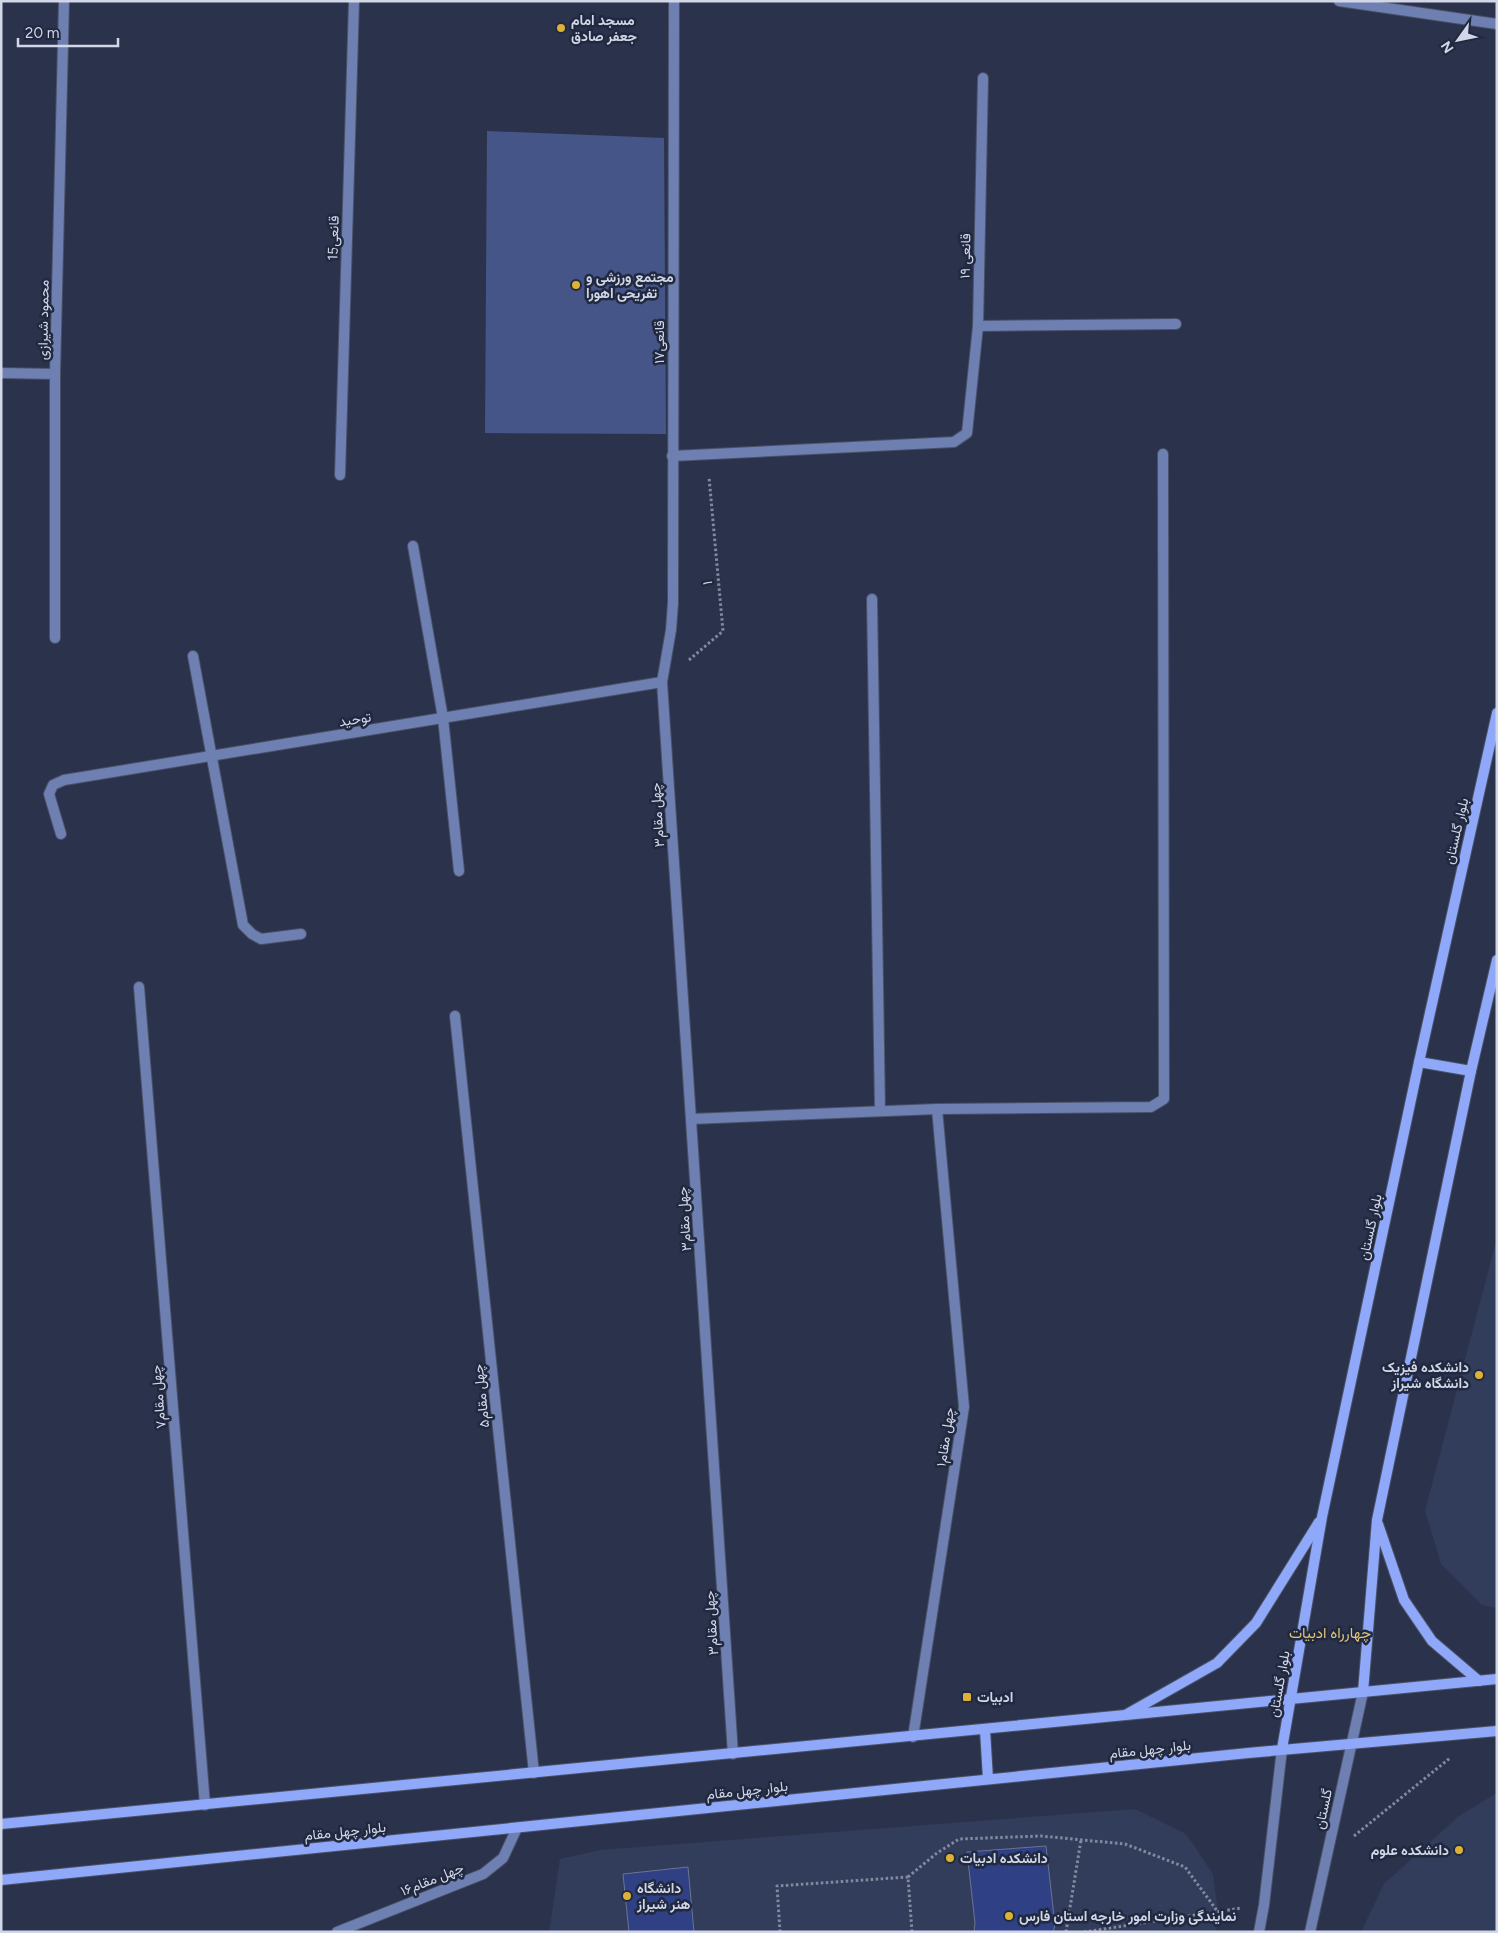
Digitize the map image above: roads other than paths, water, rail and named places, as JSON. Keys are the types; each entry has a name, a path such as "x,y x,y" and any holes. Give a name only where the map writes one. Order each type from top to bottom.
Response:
{"main road":[{"name":"بلوار گلستان","path":"1282,1749 1322,1517 1419,1062 1497,713"},
{"path":"1363,1692 1377,1520 1471,1071 1497,960"},
{"path":"1419,1062 1471,1071"},
{"path":"1124,1716 1217,1662 1250,1630 1322,1517"},
{"path":"1377,1520 1404,1600 1432,1642 1479,1681"},
{"path":"1,1824 1497,1679"},
{"path":"985,1730 988,1779"},
{"name":"بلوار چهل مقام","path":"1,1880 1282,1749 1497,1731"}],"street":[{"name":"محمود شیرازی","path":"55,638 56,374 64,1"},
{"name":"15قانعی","path":"340,476 354,1"},
{"name":"۱۷قانعی","path":"662,682 671,630 673,603 674,1"},
{"path":"1338,1 1497,24"},
{"name":"قانعی ۱۹","path":"672,456 954,442 967,433 978,326 983,78"},
{"path":"978,326 1176,324"},
{"path":"1,373 56,374"},
{"path":"691,1119 937,1109 1151,1107 1164,1099 1163,454"},
{"path":"413,546 443,718 459,870"},
{"path":"872,599 880,1111"},
{"path":"193,656 243,925 252,934 261,939 301,934"},
{"name":"توحید","path":"61,834 50,794 53,785 64,780 662,682"},
{"name":"چهل مقام۳","path":"662,682 733,1754"},
{"name":"چهل مقام۷","path":"140,987 205,1804"},
{"name":"چهل مقام۵","path":"455,1016 534,1773"},
{"name":"چهل مقام۱","path":"913,1737 964,1407 937,1109"},
{"name":"گلستان","path":"1310,1932 1363,1692"},
{"path":"1259,1932 1264,1905 1282,1749"},
{"name":"چهل مقام۱۶","path":"337,1932 483,1874 503,1858 517,1828"}],"place":[{"name":"مسجد امام جعفر صادق","path":"561,28"},
{"name":"مجتمع ورزشی و تفریحی اهورا","path":"576,285"},
{"name":"دانشکده فیزیک دانشگاه شیراز","path":"1479,1375"},
{"name":"ادبیات","path":"967,1697"},
{"name":"دانشکده علوم","path":"1459,1850"},
{"name":"دانشکده ادبیات","path":"950,1858"},
{"name":"دانشگاه هنر شيراز","path":"627,1896"},
{"name":"نمایندگی وزارت امور خارجه استان فارس","path":"1009,1916"}],"district":[{"name":"چهارراه ادبیات","path":"1330,1633"}]}
